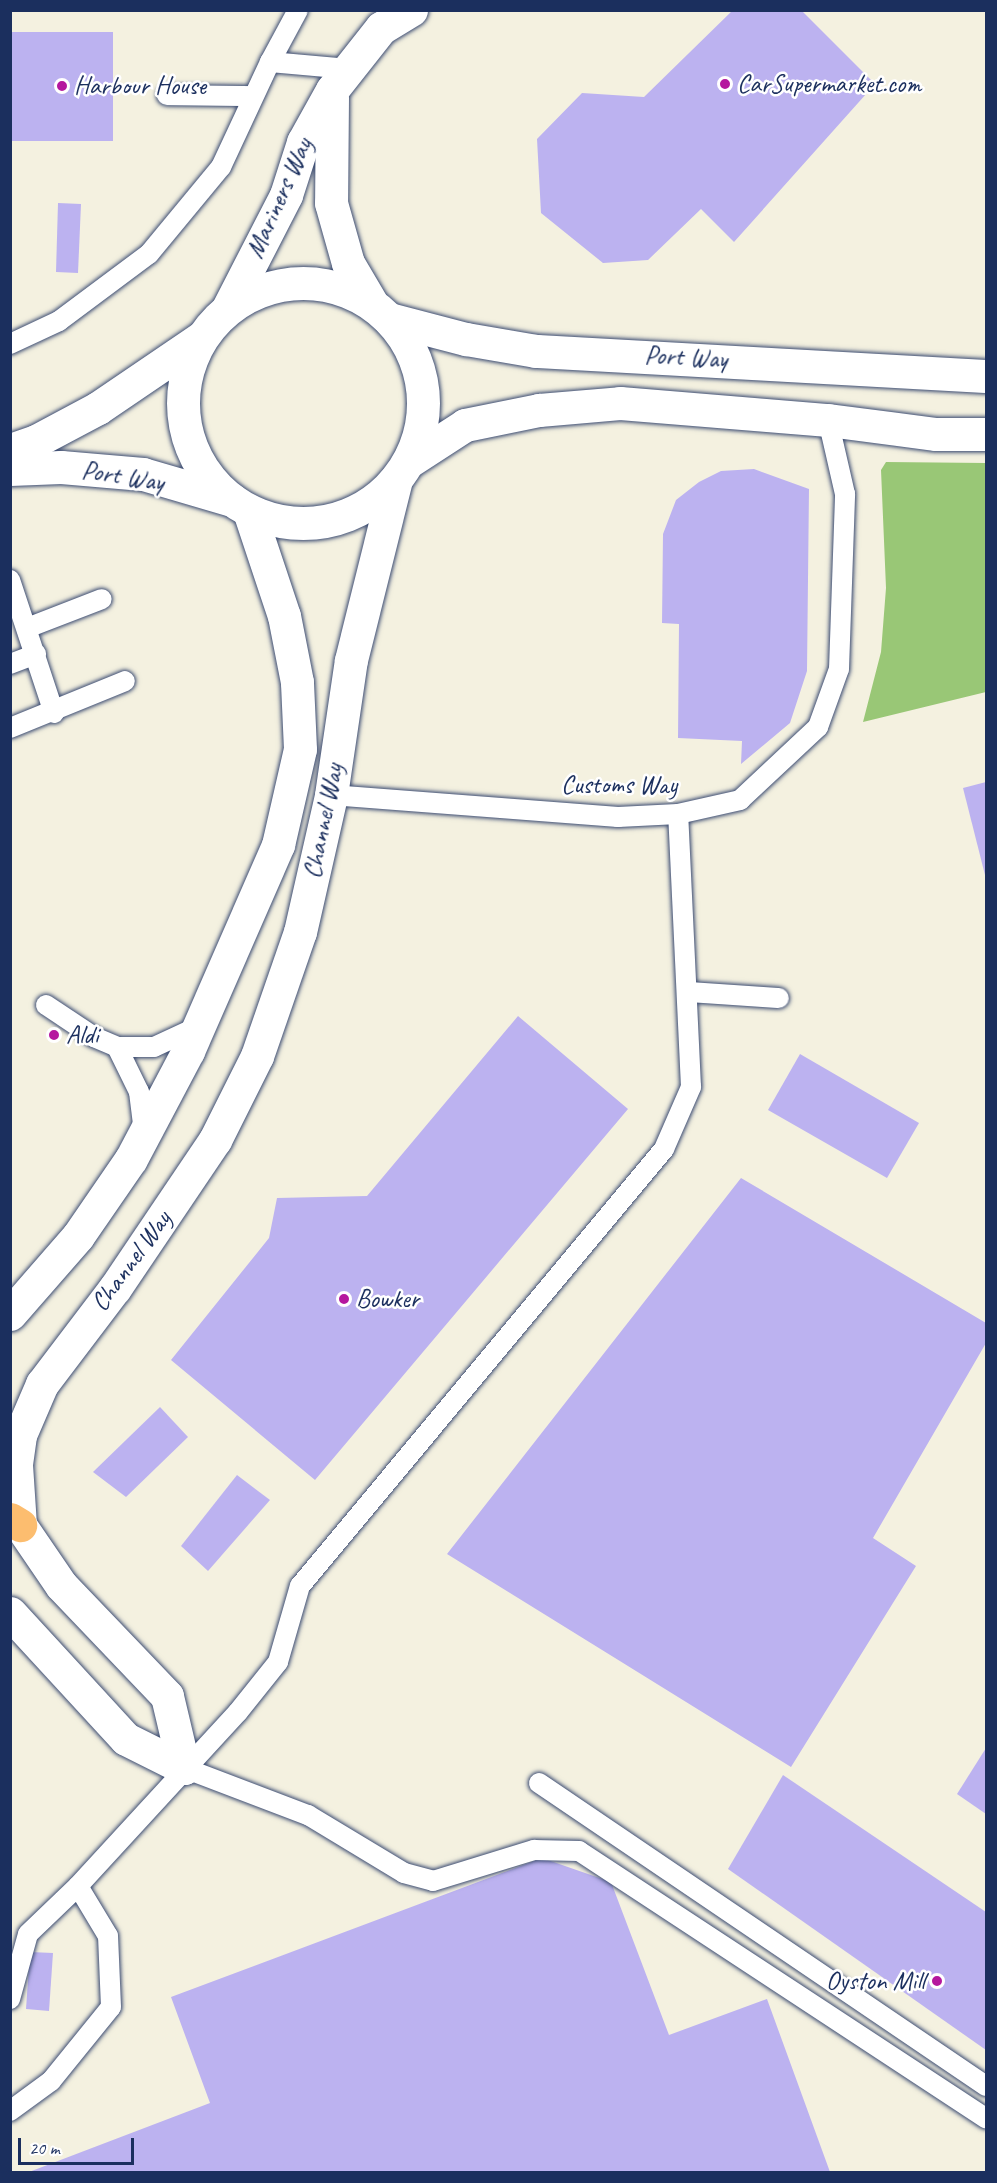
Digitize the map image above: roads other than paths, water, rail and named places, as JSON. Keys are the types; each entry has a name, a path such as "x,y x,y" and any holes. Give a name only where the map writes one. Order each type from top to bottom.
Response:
{"street":[{"name":"Mariners Way","path":"228,308 286,195 303,142 341,80 381,28 411,10"},
{"name":"Mariners Way","path":"341,80 331,203 348,263 415,356 423,389 422,424 402,471"},
{"name":"Port Way","path":"228,308 264,288 304,282 339,287 380,310 466,339 536,351 987,376"},
{"path":"228,308 201,338 185,376 184,417 195,455 217,488 241,506"},
{"name":"Port Way","path":"10,450 98,408 201,338"},
{"name":"Port Way","path":"10,469 61,467 143,474 287,522 321,522 354,512 402,471 465,425 539,410 620,403 828,420 936,435 987,434"},
{"name":"Channel Way","path":"184,1768 167,1696 61,1585 15,1522 16,1464 28,1410 60,1355 115,1288 215,1140 257,1056 300,932 331,795 351,660 402,471"},
{"name":"Channel Way","path":"10,1314 78,1236 145,1134 197,1027 278,845 300,749 297,682 284,616 241,506"},
{"path":"10,1613 126,1739 184,1768"}],"lane":[{"path":"10,344 59,321 149,254 221,167 253,96 298,10"},
{"path":"270,62 341,80"},
{"path":"167,95 253,96"},
{"name":"Customs Way","path":"331,795 618,817 678,814 740,800 818,727 839,669 845,494 828,420"},
{"path":"11,586 36,654 54,713"},
{"path":"27,628 102,599"},
{"path":"10,664 36,654"},
{"path":"10,728 54,713 125,681"},
{"path":"10,2000 28,1934 78,1886 184,1768 238,1713 278,1662 300,1586 664,1149 691,1087 678,814"},
{"path":"688,992 779,998"},
{"path":"46,1005 94,1037 117,1047 154,1047 197,1027"},
{"path":"117,1047 139,1092 145,1134"},
{"path":"184,1768 308,1815 404,1873 433,1881 534,1850 579,1851 987,2118"},
{"path":"539,1783 987,2086"},
{"path":"10,2111 51,2081 111,2007 108,1936 78,1886"}],"place":[{"name":"CarSupermarket.com","path":"725,84"},
{"name":"Harbour House","path":"62,86"},
{"name":"Aldi","path":"54,1035"},
{"name":"Bowker","path":"344,1299"},
{"name":"Oyston Mill","path":"937,1981"}]}
